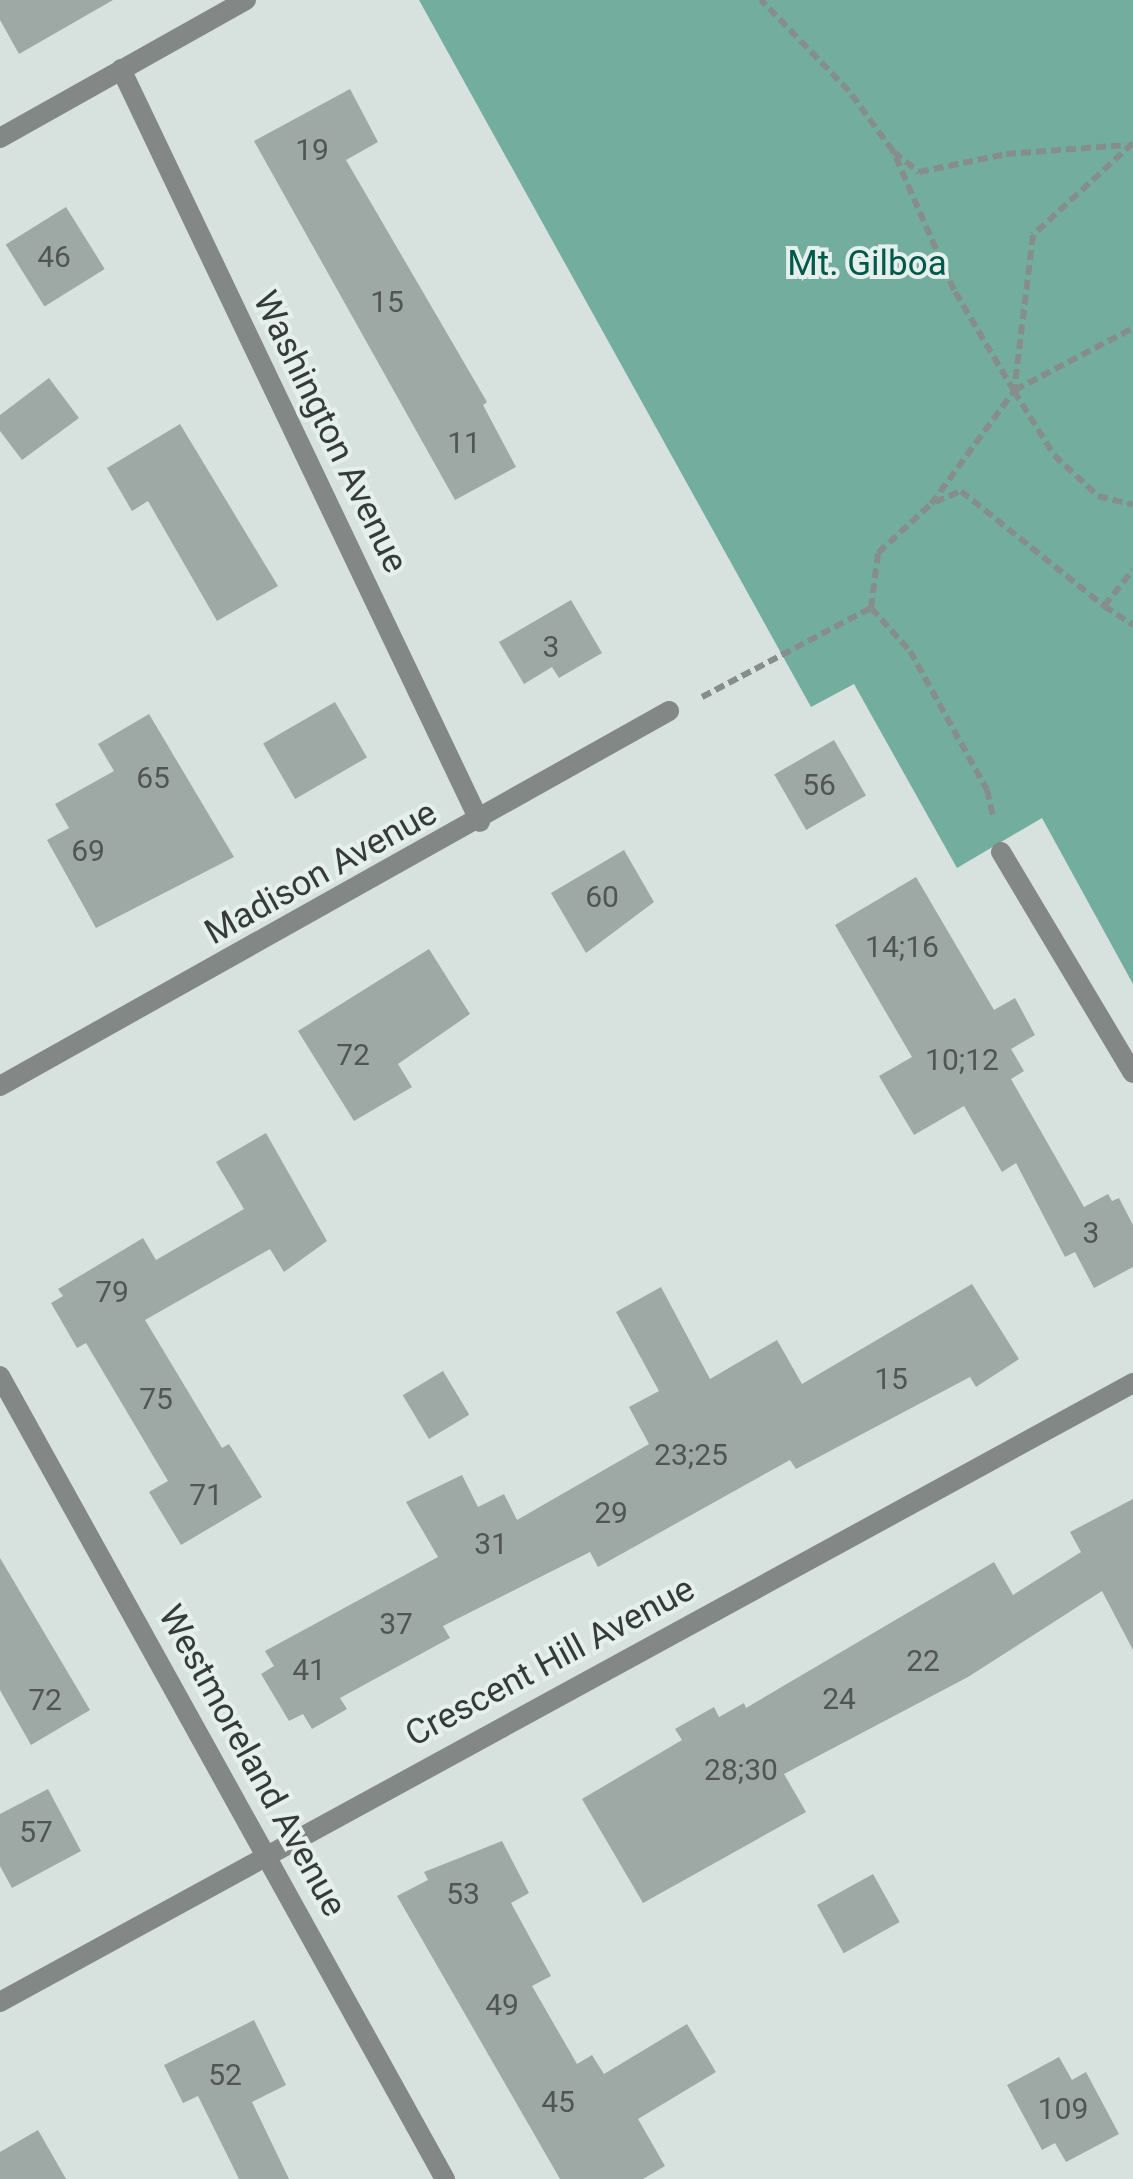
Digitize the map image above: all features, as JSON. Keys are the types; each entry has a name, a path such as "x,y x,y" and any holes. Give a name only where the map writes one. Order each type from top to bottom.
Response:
{"street":[{"path":"0,138 246,0"},
{"name":"Washington Avenue","path":"121,69 480,822"},
{"name":"Madison Avenue","path":"0,1086 480,822 669,710"},
{"path":"1000,852 1133,1073"},
{"name":"Westmoreland Avenue","path":"0,1376 445,2179"},
{"name":"Crescent Hill Avenue","path":"0,2002 266,1852 1133,1383"}],"path":[{"path":"761,0 848,91 894,151 919,172 1006,154 1130,144"},
{"path":"1014,390 1034,235 1130,144"},
{"path":"894,151 954,290 1054,455 1098,496 1133,506"},
{"path":"870,608 878,554 931,504 1014,390 1133,328"},
{"path":"931,504 961,490 1133,625"},
{"path":"1104,606 1133,570"},
{"path":"669,710 870,608"},
{"path":"870,608 910,651 987,790 1000,852"}],"green space":[{"name":"Mt. Gilboa","path":"419,0 1133,0 1133,984 1042,818 957,868 854,684 811,707"}],"building":[{"path":"0,0 113,0 19,54 0,20"},
{"path":"350,89 378,142 346,160 487,402 483,405 516,467 455,500 254,141"},
{"path":"66,207 105,269 44,307 6,245"},
{"path":"49,378 79,418 22,460 0,431 0,415"},
{"path":"180,424 278,586 217,621 148,501 132,511 107,468"},
{"path":"571,600 602,653 559,678 552,667 524,684 499,642"},
{"path":"335,702 367,757 295,799 263,744"},
{"path":"149,714 234,857 96,928 47,840 69,828 55,804 114,771 98,744"},
{"path":"834,740 866,795 806,830 774,774"},
{"path":"624,850 654,902 586,953 551,893"},
{"path":"916,877 994,1010 1015,998 1035,1035 1011,1049 1024,1071 1011,1079 1084,1207 1108,1194 1112,1201 1119,1198 1133,1225 1133,1267 1094,1288 1075,1252 1065,1257 1016,1163 1002,1172 964,1106 914,1135 879,1076 912,1057 835,925"},
{"path":"429,949 470,1014 398,1064 412,1087 354,1121 298,1031"},
{"path":"266,1133 327,1241 284,1272 270,1249 145,1320 222,1448 229,1444 262,1497 181,1545 149,1492 168,1481 86,1343 77,1348 51,1303 63,1296 58,1289 143,1238 156,1260 244,1209 216,1162"},
{"path":"972,1284 1019,1359 976,1387 970,1377 796,1469 790,1460 598,1567 590,1552 443,1626 450,1638 340,1698 347,1709 312,1729 303,1714 289,1721 261,1674 274,1666 265,1651 438,1557 406,1502 462,1475 478,1507 504,1494 517,1520 649,1444 629,1407 659,1391 616,1312 661,1287 710,1379 777,1340 802,1384"},
{"path":"443,1371 469,1415 429,1439 403,1395"},
{"path":"1133,1499 1133,1650 1102,1591 968,1677 784,1774 806,1812 643,1903 582,1799 682,1740 675,1729 714,1707 719,1717 744,1703 746,1708 994,1562 1013,1595 1081,1552 1070,1532"},
{"path":"0,1558 90,1710 31,1745 0,1690"},
{"path":"48,1789 81,1851 12,1888 0,1866 0,1814"},
{"path":"502,1841 529,1893 511,1903 551,1976 532,1986 577,2064 592,2055 604,2074 687,2024 716,2072 638,2119 665,2166 643,2179 560,2179 397,1896 428,1880 424,1872"},
{"path":"873,1874 900,1922 844,1953 817,1905"},
{"path":"254,2020 286,2085 252,2102 289,2179 239,2179 198,2096 183,2103 164,2065"},
{"path":"1059,2057 1072,2080 1086,2072 1119,2134 1066,2162 1055,2143 1042,2150 1007,2085"},
{"path":"38,2130 66,2179 0,2179 0,2152"}]}
